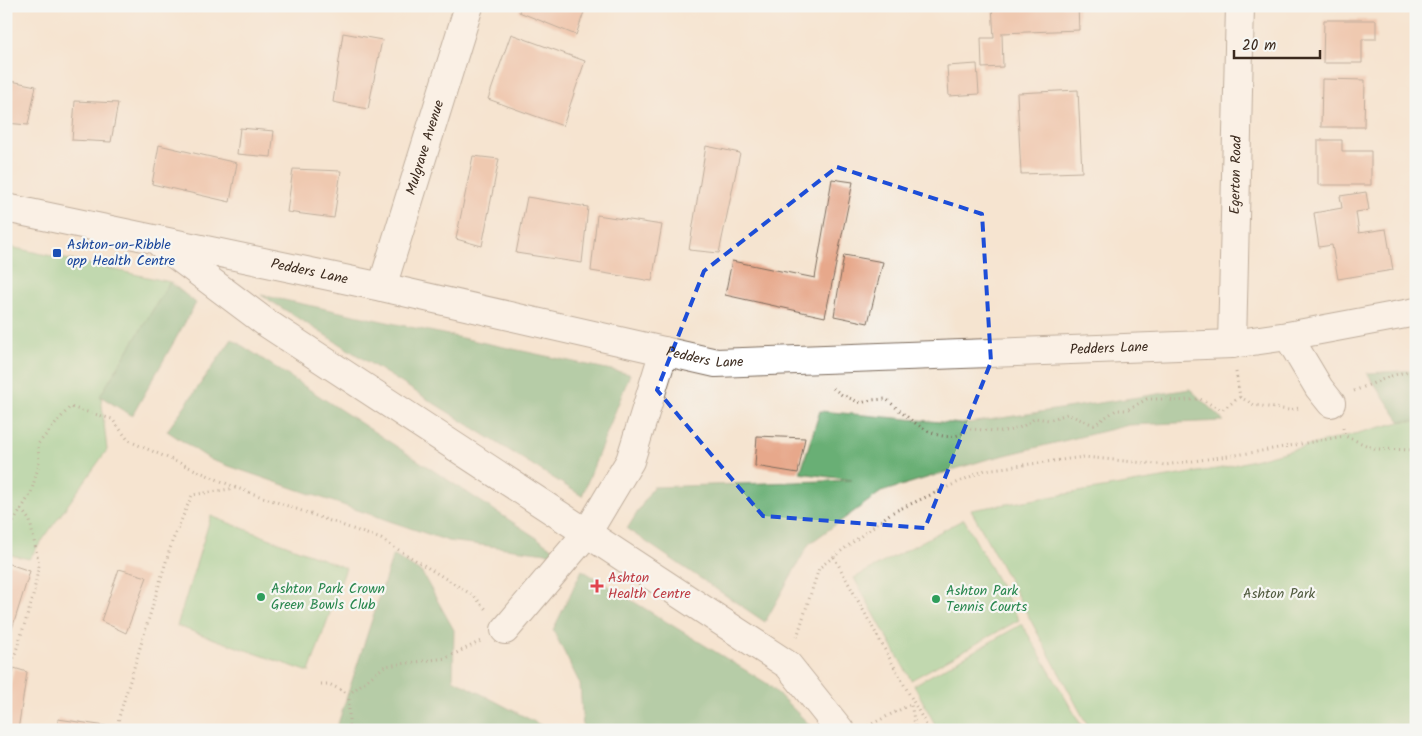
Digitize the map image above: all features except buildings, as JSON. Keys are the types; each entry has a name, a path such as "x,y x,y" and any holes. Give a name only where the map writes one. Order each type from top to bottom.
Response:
{"street":[{"name":"Mulgrave Avenue","path":"382,288 469,6"},
{"name":"Egerton Road","path":"1232,344 1240,6"},
{"name":"Pedders Lane","path":"6,208 382,288 716,363 1232,344 1288,336 1416,312"},
{"path":"155,239 265,322 788,665 840,730"},
{"path":"1288,336 1319,388 1331,403"},
{"path":"505,630 586,533 630,461 664,351"}],"path":[{"path":"1331,403 1355,391 1416,369"},
{"path":"826,383 842,395 861,403 886,399 921,428 934,434 953,437 963,434 969,429 1016,430 1024,427 1035,418 1049,420 1066,414 1094,425 1116,410 1127,410 1147,399 1174,401 1200,399 1222,410 1240,396"},
{"path":"6,528 11,526 31,493 39,464 38,444 70,407 112,419 129,441 237,488 381,539 474,596 505,630 446,658 385,666 349,694"},
{"path":"788,665 819,568 891,513 985,470 1084,457 1165,465 1256,452 1345,436"},
{"path":"117,730 119,717 172,542 192,495 237,488"},
{"path":"6,682 32,601 39,565 30,521 21,509"},
{"path":"834,557 929,730"},
{"path":"321,684 329,684 349,694"},
{"path":"349,694 349,730"},
{"path":"913,699 911,704 916,730"},
{"path":"861,730 911,704"}],"highlighted area":[{"path":"837,167 982,214 991,362 925,528 763,516 657,390 704,271"}],"green space":[{"path":"6,246 170,282 101,396 107,450 29,559 6,554"},
{"path":"170,282 196,303 132,416 100,396"},
{"path":"261,295 630,374 582,496"},
{"path":"232,339 563,555 448,541 211,460 167,431"},
{"path":"1416,370 1416,421 1400,421 1367,373"},
{"path":"1190,389 1224,421 1129,425 985,460 881,492 809,544 765,622 627,529 653,487 852,480 800,473 820,411 962,424"},
{"name":"Ashton Park","path":"1416,418 1416,730 1090,730 971,510 1222,468"},
{"name":"Ashton Park Crown Green Bowls Club","path":"211,516 346,568 309,672 177,626"},
{"name":"Ashton Park Tennis Courts","path":"964,519 1019,620 911,680 854,578"},
{"path":"393,555 422,573 454,630 453,679 550,730 336,730"},
{"path":"582,570 768,684 815,730 583,730 580,684 553,630"},
{"path":"1022,624 1084,730 938,730 914,685"}],"place":[{"name":"Ashton-on-Ribble opp Health Centre","path":"57,253"},
{"name":"Ashton Health Centre","path":"597,586"},
{"name":"Ashton Park Crown Green Bowls Club","path":"261,597"},
{"name":"Ashton Park Tennis Courts","path":"936,599"}]}
